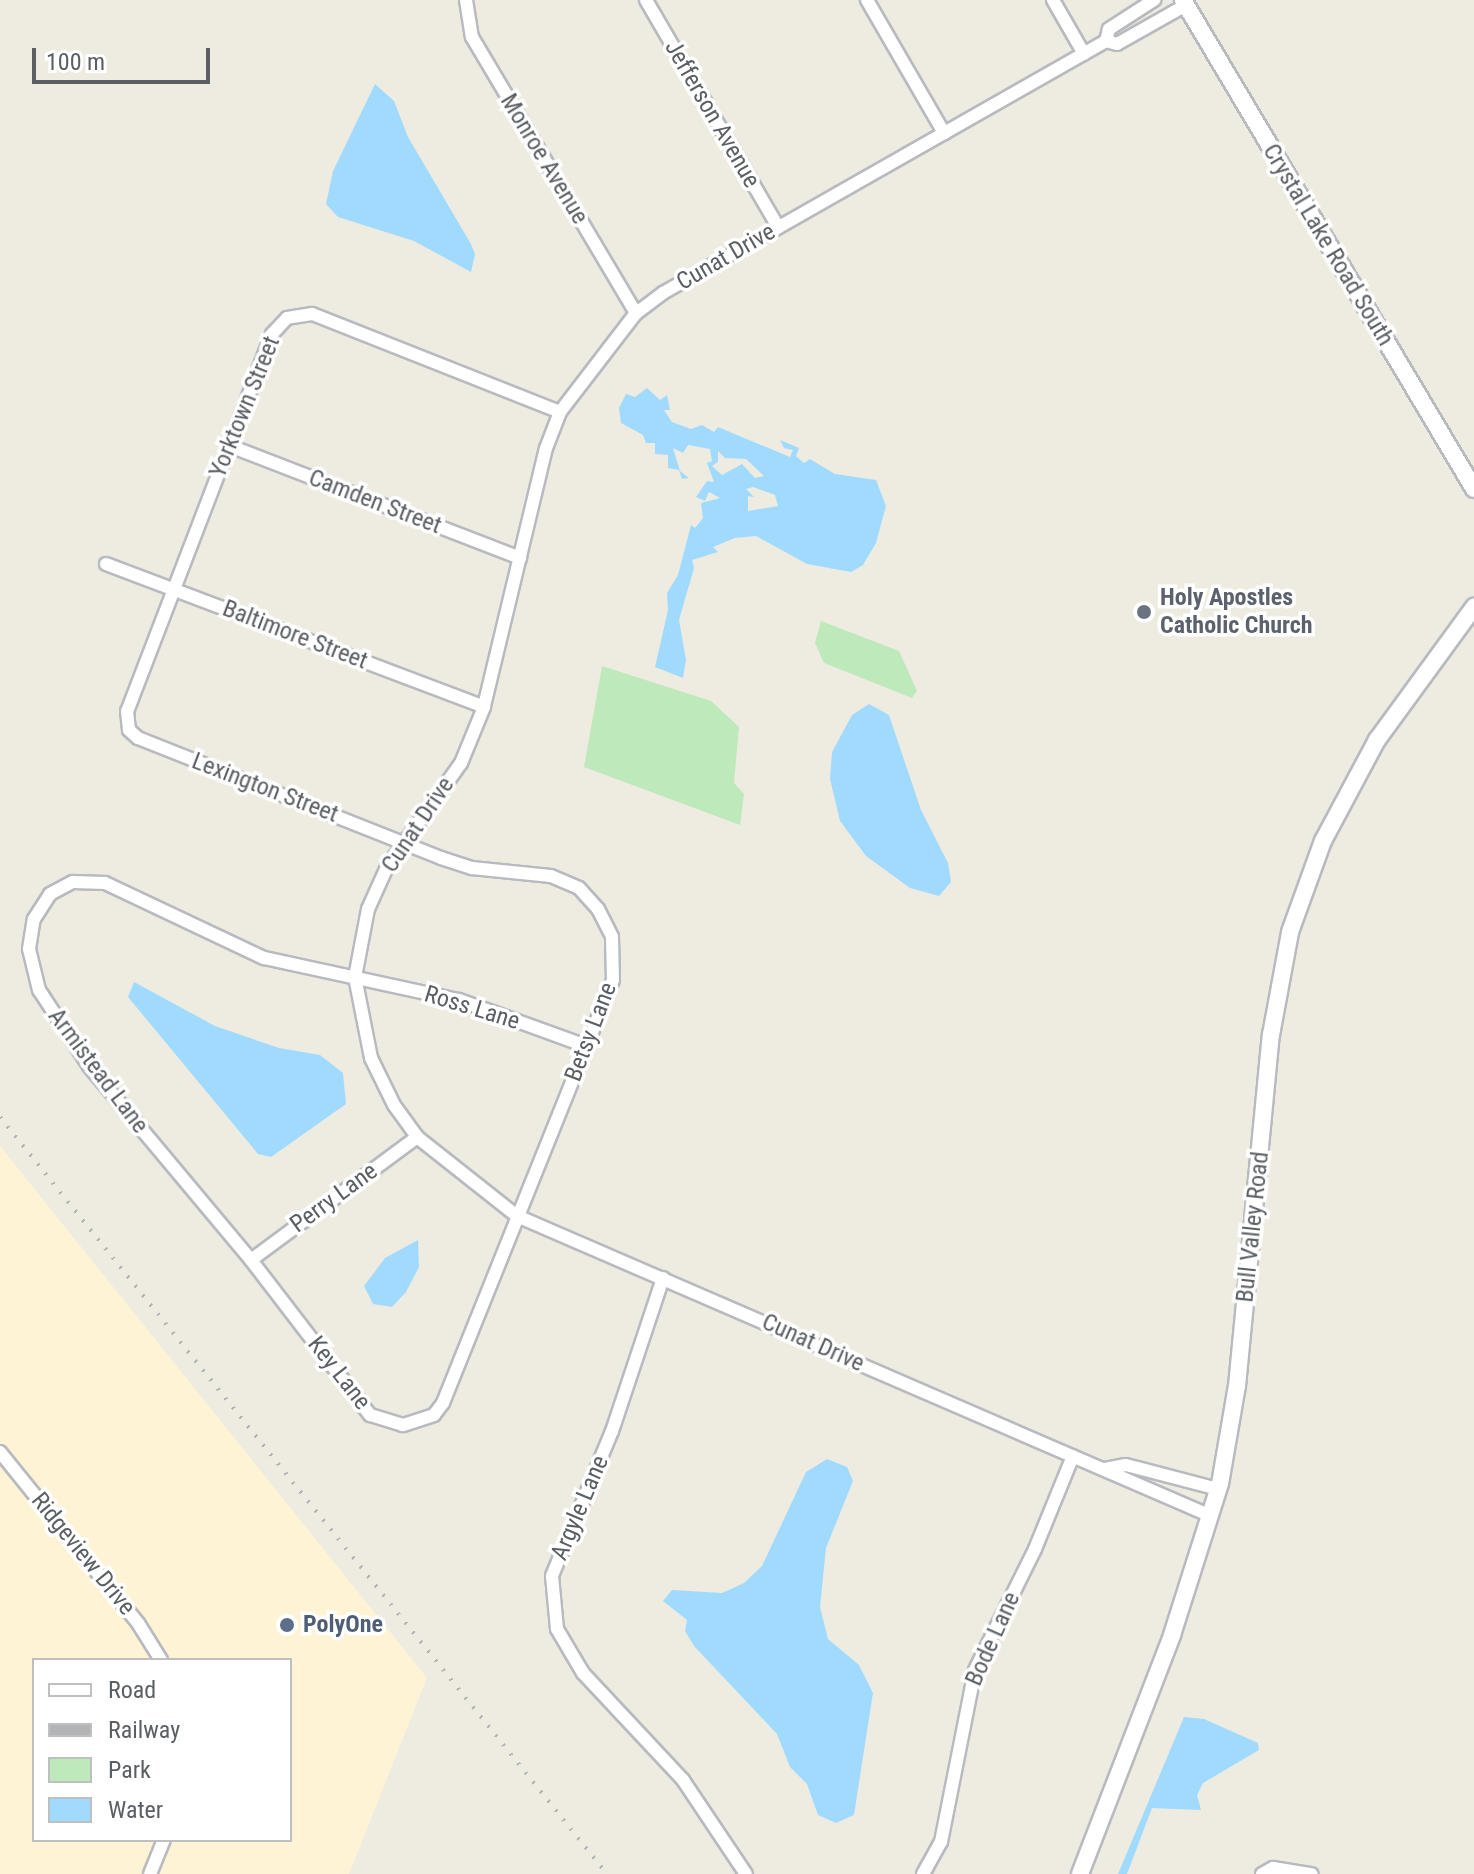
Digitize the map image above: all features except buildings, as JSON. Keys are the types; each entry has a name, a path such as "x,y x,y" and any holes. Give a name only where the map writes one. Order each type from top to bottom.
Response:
{"street":[{"name":"Monroe Avenue","path":"466,0 472,37 636,313"},
{"name":"Jefferson Avenue","path":"646,0 778,227"},
{"path":"867,0 944,133"},
{"path":"1053,0 1084,54"},
{"name":"Cunat Drive","path":"1154,0 1109,29 1106,41 778,227 636,313 560,412 484,707 461,763 404,843 368,909 355,977 371,1058 417,1137 517,1216 1211,1516"},
{"name":"Cunat Drive","path":"1106,41 1117,44 1184,3"},
{"name":"Crystal Lake Road South","path":"1184,3 1474,489"},
{"name":"Yorktown Street","path":"129,730 128,703 272,334 281,322 302,313 560,412"},
{"name":"Camden Street","path":"230,446 520,558"},
{"name":"Baltimore Street","path":"106,564 484,707"},
{"name":"Bull Valley Road","path":"1080,1874 1211,1516 1218,1489 1237,1386 1271,1035 1290,932 1323,841 1377,740 1427,667 1474,607"},
{"path":"1427,667 1474,624"},
{"name":"Lexington Street","path":"129,730 150,743 404,843"},
{"name":"Betsy Lane","path":"404,843 472,868 551,876 579,888 598,909 616,956 613,980 517,1216"},
{"name":"Armistead Lane","path":"251,1260 89,1066 50,1011 31,966 29,936 34,919 50,894 60,887 73,882 105,883 264,958 355,977"},
{"name":"Ross Lane","path":"355,977 459,1000 586,1046"},
{"name":"Perry Lane","path":"251,1260 417,1137"},
{"name":"Key Lane","path":"251,1260 370,1415 388,1424 419,1423 443,1403 517,1216"},
{"name":"Argyle Lane","path":"663,1278 612,1431 552,1576 557,1629 583,1673 683,1780 746,1874"},
{"name":"Ridgeview Drive","path":"0,1452 138,1623 160,1658"},
{"name":"Bode Lane","path":"923,1874 941,1842 975,1670 1035,1549 1073,1456"},
{"name":"Cunat Drive","path":"1105,1469 1126,1465 1218,1489"},
{"path":"150,1874 163,1842"},
{"path":"1262,1874 1273,1868 1312,1874"}],"shaded area":[{"path":"0,1146 427,1678 349,1874 0,1874"}],"green space":[{"path":"821,621 899,651 917,691 912,698 824,663 815,643"},
{"path":"602,666 711,701 739,727 734,783 744,794 740,825 584,767"}],"water":[{"path":"375,84 394,101 408,137 471,244 475,254 471,272 414,241 338,217 326,204 333,171"},
{"path":"647,388 660,400 667,395 670,410 664,410 672,422 691,429 702,425 714,432 718,427 790,457 793,450 784,448 780,440 799,448 796,456 804,463 810,459 835,474 876,480 886,506 876,543 863,565 851,572 807,564 756,536 735,538 713,547 718,552 692,560 694,568 679,620 686,660 683,678 655,667 668,610 667,593 678,575 691,525 695,528 703,518 701,503 720,498 709,492 705,501 696,497 707,481 714,482 707,463 712,461 710,449 688,445 683,453 673,448 680,471 689,478 682,479 679,470 668,468 668,455 655,454 655,443 646,443 643,435 621,423 619,408 626,394 635,397","holes":["718,451 725,458 746,459 764,476 755,478 742,464 722,475 712,466 718,462","753,487 775,495 778,506 748,511 748,496 754,497 746,489"]},
{"path":"869,704 889,715 921,810 948,863 951,882 939,896 910,888 866,856 840,821 830,779 832,752 852,715"},
{"path":"134,982 215,1026 279,1048 320,1055 343,1073 346,1104 271,1157 258,1154 128,997"},
{"path":"418,1240 419,1267 406,1292 392,1307 373,1304 364,1286 385,1258"},
{"path":"827,1459 847,1467 853,1481 826,1548 820,1607 828,1639 859,1665 873,1693 854,1815 836,1823 818,1815 807,1784 790,1767 777,1734 694,1646 685,1631 687,1620 663,1601 672,1590 722,1593 744,1583 762,1566 806,1472"},
{"path":"1184,1717 1204,1719 1258,1743 1259,1750 1203,1783 1197,1795 1201,1810 1152,1808 1127,1874 1118,1874"}],"railway":[{"path":"0,1117 607,1874"}],"place":[{"name":"Holy Apostles Catholic Church","path":"1144,612"},
{"name":"PolyOne","path":"287,1625"}]}
